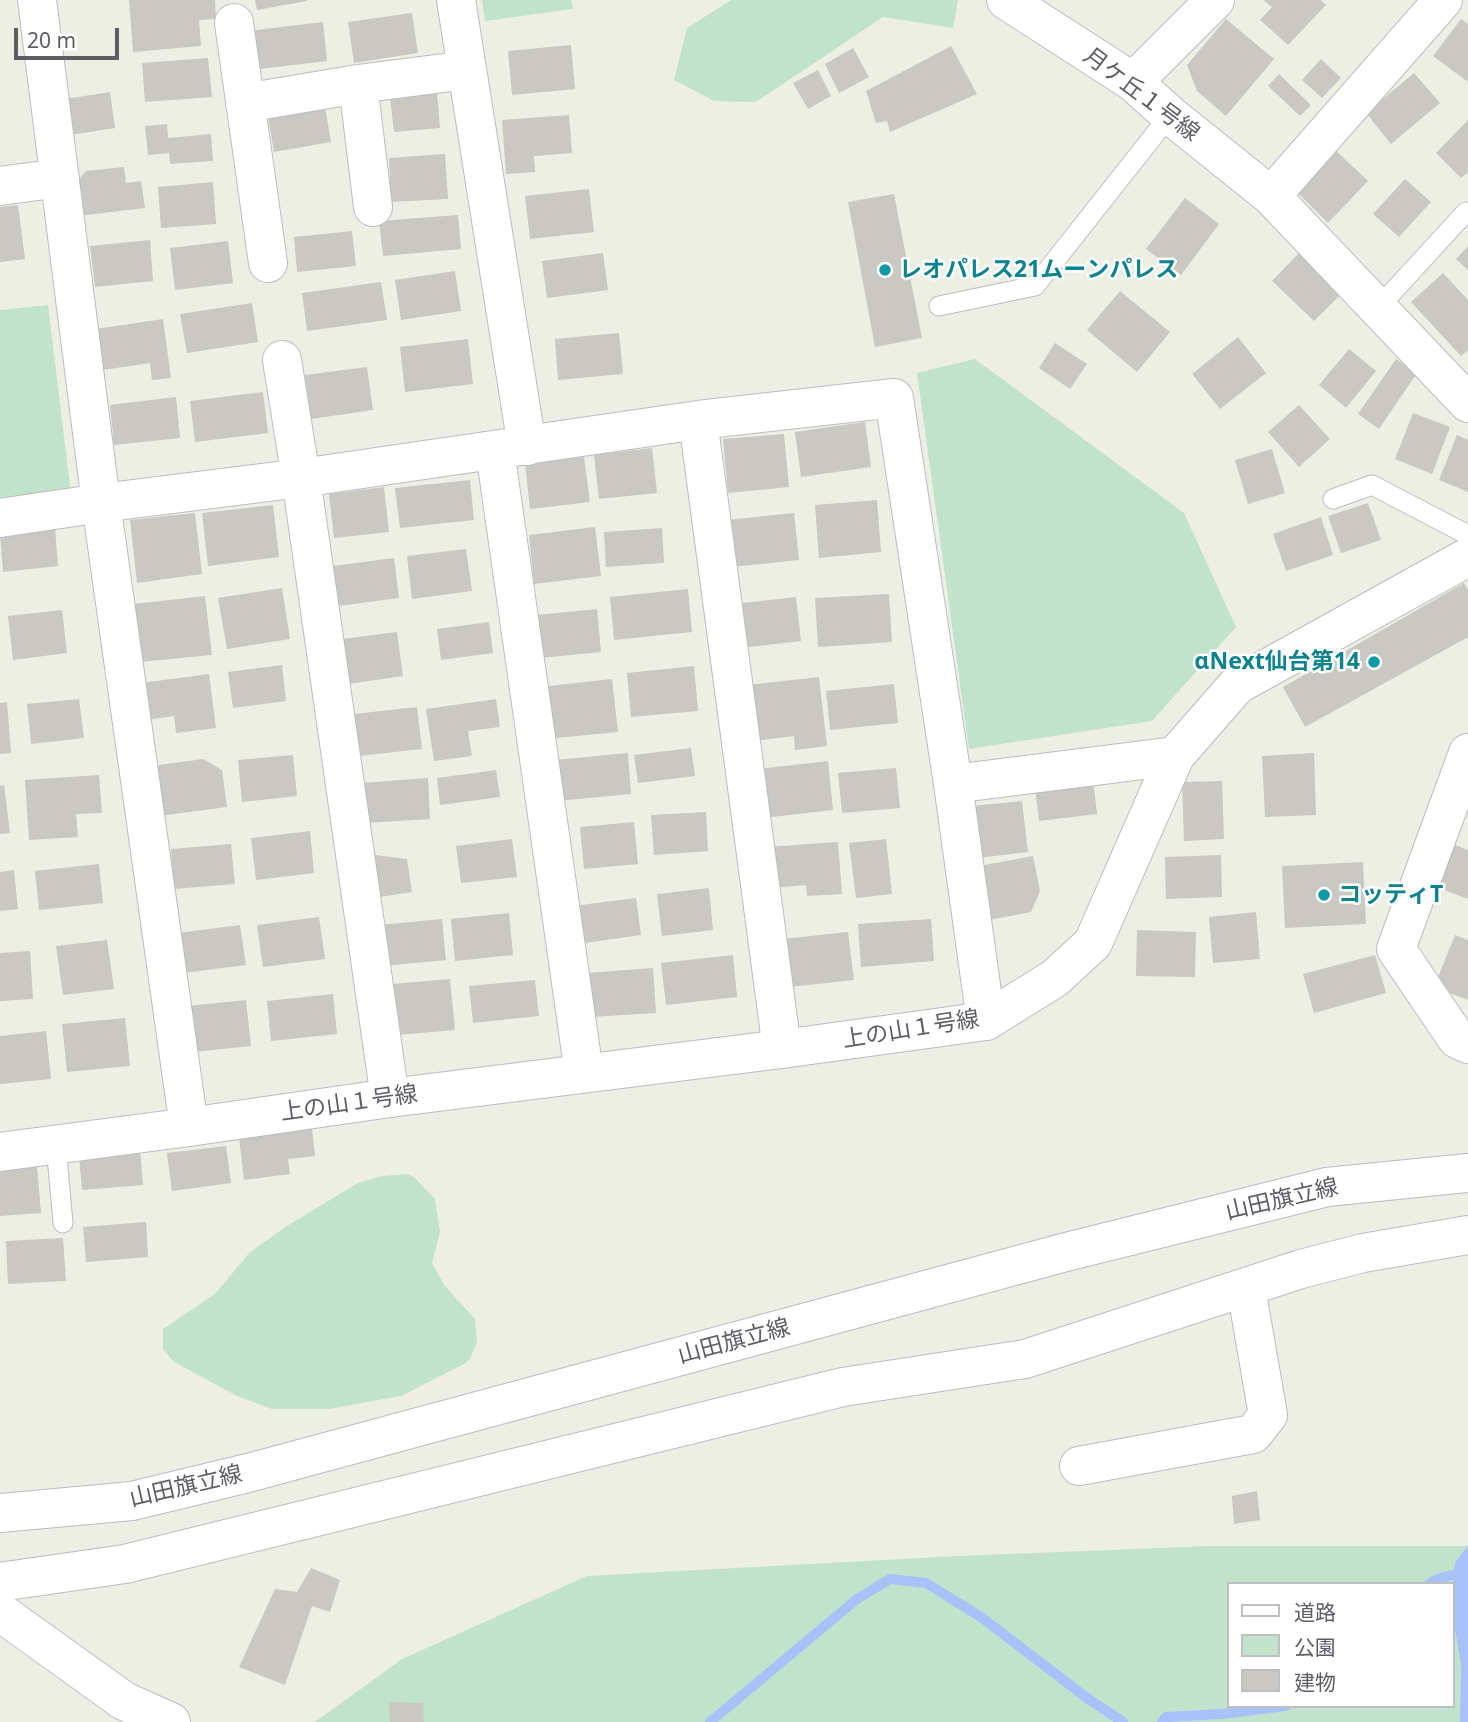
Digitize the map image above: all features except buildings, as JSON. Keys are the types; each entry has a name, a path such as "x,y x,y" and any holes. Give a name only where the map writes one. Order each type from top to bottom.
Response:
{"street":[{"path":"37,0 101,503 189,1127"},
{"path":"456,0 467,70 584,1073"},
{"name":"月ケ丘１号線","path":"1006,0 1133,82 1271,197 1468,403"},
{"path":"1133,82 1214,0"},
{"path":"1271,197 1443,0"},
{"path":"234,23 268,263"},
{"path":"245,103 358,84 467,70"},
{"path":"358,84 373,208"},
{"path":"0,187 60,178"},
{"path":"282,360 302,478 390,1098"},
{"path":"0,518 302,478 698,420 894,398 986,1021"},
{"path":"698,420 782,1049"},
{"name":"上の山１号線","path":"0,1152 390,1098 986,1021 1055,978 1093,943 1175,756 1237,685 1468,557"},
{"path":"1468,753 1396,949 1457,1039 1468,1044"},
{"path":"953,784 1175,756"},
{"name":"山田旗立線","path":"0,1513 132,1501 248,1473 1052,1255 1327,1187 1468,1173"},
{"path":"0,1582 125,1564 843,1387 1025,1359 1301,1269 1363,1254 1468,1235"},
{"path":"1079,1466 1253,1434 1268,1415 1246,1288"},
{"path":"0,1612 124,1700 171,1722"}],"lane":[{"path":"939,306 1035,286 1170,115"},
{"path":"1377,309 1466,212"},
{"path":"1333,499 1372,485 1468,535"},
{"path":"56,1145 63,1223"}],"green space":[{"path":"482,0 571,0 573,9 485,21"},
{"path":"731,0 958,0 953,28 883,17 756,102 714,101 674,80 687,28"},
{"path":"48,305 71,494 0,503 0,310"},
{"path":"975,359 1184,513 1236,627 1152,721 969,749 917,373"},
{"path":"407,1174 414,1177 435,1199 440,1232 432,1263 444,1285 475,1319 477,1342 470,1359 464,1364 401,1396 329,1409 272,1409 237,1396 174,1362 163,1349 163,1329 215,1294 250,1252 358,1183 382,1176"},
{"path":"1210,1546 1468,1546 1468,1722 315,1722 402,1659 587,1576"}],"water":[{"path":"1468,1545 1468,1722 1460,1722 1461,1664 1454,1624 1455,1563"}],"waterway":[{"path":"1432,1582 1468,1571"},
{"path":"710,1722 857,1599 890,1579 926,1583 981,1617 1087,1698 1123,1722"},
{"path":"1162,1722 1166,1717 1270,1708"}],"place":[{"name":"レオパレス21ムーンパレス","path":"885,270"},
{"name":"αNext仙台第14","path":"1374,662"},
{"name":"コッティT","path":"1324,895"}]}
